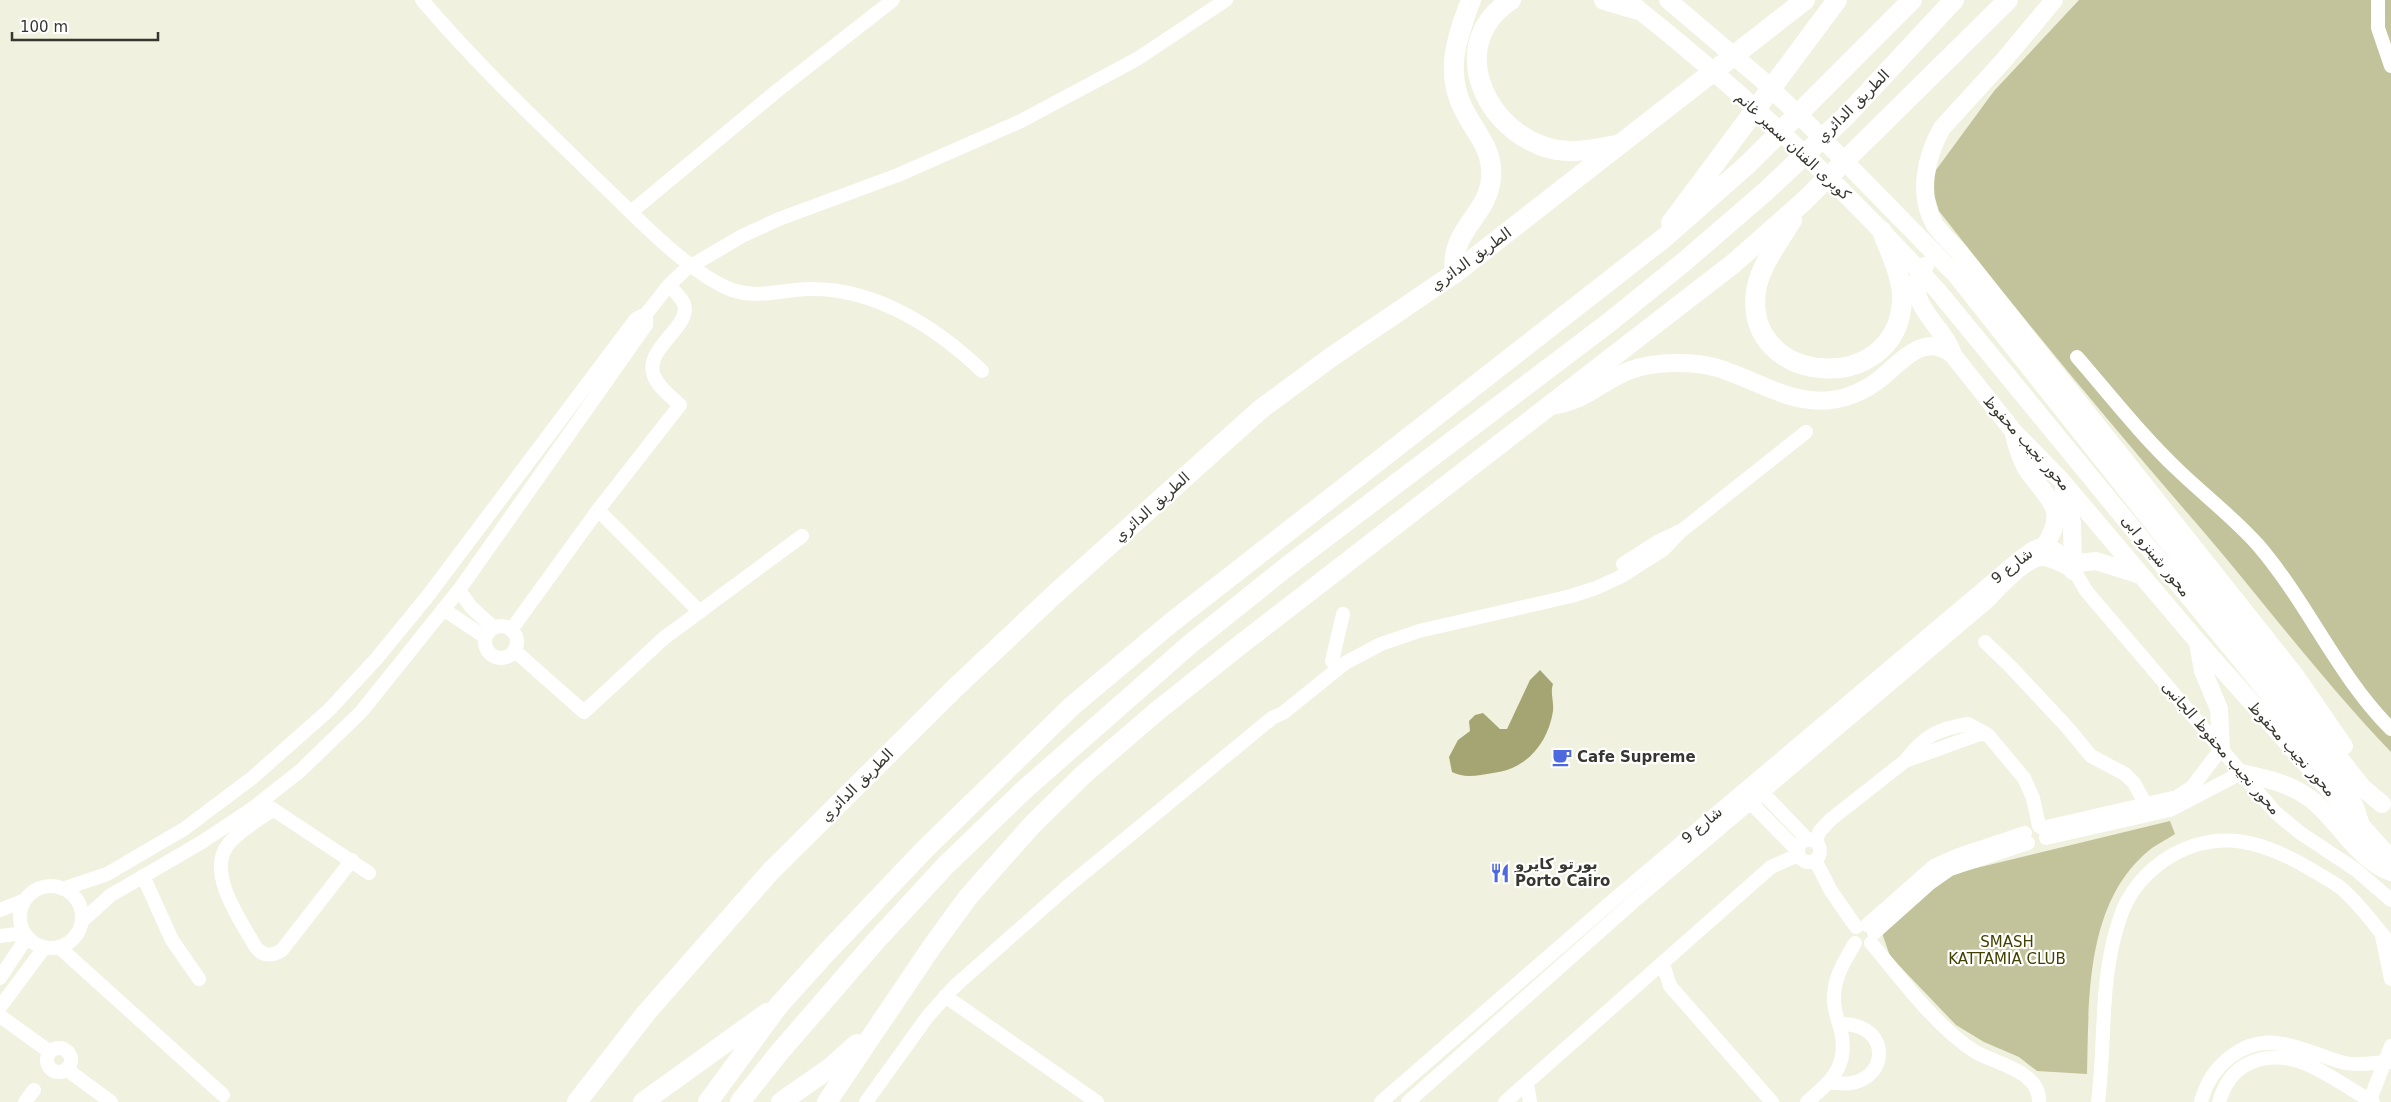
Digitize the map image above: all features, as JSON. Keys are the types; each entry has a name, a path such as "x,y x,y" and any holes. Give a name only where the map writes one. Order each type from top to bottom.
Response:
{"highway":[{"path":"1455,273 1454,257 1458,241 1486,198 1491,178 1487,148 1464,110 1457,91 1453,71 1455,44 1471,0"},
{"path":"1511,0 1501,8 1486,26 1477,54 1480,83 1484,94 1497,114 1521,136 1552,149 1584,151 1620,145"},
{"path":"1604,0 1632,5"},
{"name":"الطريق الدائري","path":"577,1102 646,1013 770,872 956,687 1057,592 1261,409 1330,358 1455,273 1620,145 1788,9 1805,0"},
{"path":"1664,238 1679,210 1837,0"},
{"path":"708,1102 779,1006 926,848 1091,690 1172,622 1664,238 1748,164 1912,0"},
{"name":"الطريق الدائري","path":"740,1102 784,1047 920,893 946,865 1038,778 1189,645 1289,565 1611,320 1685,261 1766,191 1846,116 1954,0"},
{"path":"827,1102 933,945 969,896 1032,825 1084,774 1156,712 1240,645 1734,263 1802,203 2008,0"},
{"path":"1802,203 1767,262 1758,282 1756,303 1760,324 1770,343 1786,357 1806,367 1828,370 1850,366 1871,357 1880,350 1894,332 1901,310 1902,299 1899,277 1882,231"},
{"path":"643,1102 779,1006"},
{"path":"781,1102 830,1068 885,1017"}],"main road":[{"name":"كوبرى الفنان سمير غانم","path":"1668,0 1761,79 1811,127 1956,275"},
{"path":"2054,0 2025,36 1942,128 1932,148 1926,170 1928,204 1936,225 1962,254 2295,675 2386,809"},
{"name":"كوبرى الفنان سمير غانم","path":"1632,5 1784,135 1882,231 1938,291"},
{"name":"محور نجيب محفوظ","path":"1962,254 1948,253 1934,258 1923,268 1918,283 1923,310 1945,338 1953,355 2014,432 2060,479 2198,642 2391,859"},
{"name":"محور شينزو ابى","path":"1956,275 2364,788 2386,809"},
{"name":"محور شينزو ابى","path":"1938,291 2340,781 2353,802 2362,828"},
{"path":"1549,406 1579,400 1628,371 1674,363 1715,367 1794,398 1828,400 1848,396 1868,387 1920,347 1938,346 1953,355"},
{"path":"2014,432 2018,452 2026,468 2055,508 2056,523 2045,545"},
{"path":"2060,479 2072,515 2073,571"},
{"path":"2073,571 2079,562 2091,560 2141,575"},
{"path":"2198,642 2203,671 2219,709 2221,749"},
{"path":"2241,773 2278,782 2304,794 2319,806 2374,864 2391,872"}],"street":[{"path":"422,0 514,99 631,212 691,266 715,282 742,294 763,295 806,289 849,293 905,314 933,330 982,371"},
{"path":"631,212 778,90 892,0"},
{"path":"0,910 25,900 34,892 45,887 63,889 107,874 184,829 252,778 329,710 403,627 636,319 646,314 669,286 691,266 742,236 779,219 898,175 1027,118 1137,59 1226,0"},
{"path":"2378,0 2378,28 2391,66"},
{"path":"511,630 598,510 680,405 659,383 652,369 656,354 684,313 684,303 669,286"},
{"path":"352,860 282,950 271,955 260,952 255,946 223,884 220,867 222,856 231,841 361,712 459,590 646,325 646,314"},
{"path":"2077,357 2154,446 2258,546 2299,599 2347,677 2374,713 2391,729"},
{"path":"1272,718 1283,702 1332,661 1366,640 1392,630 1577,585 1628,566 1664,549 1680,532 1806,432"},
{"path":"598,510 700,612"},
{"path":"514,651 584,712 653,648 802,536"},
{"name":"شارع 9","path":"1382,1102 1624,891 2031,549 2045,545 2060,552 2073,571"},
{"name":"شارع 9","path":"1408,1102 1633,902 1986,603 2022,569 2034,561 2043,559 2073,571"},
{"path":"866,1102 945,996 1068,886 1272,718 1283,713 1345,663 1380,644 1412,633 1584,593 1608,583 1628,566"},
{"name":"محور نجيب محفوظ الجانبى","path":"2073,571 2086,592 2282,819 2350,866 2391,900"},
{"path":"459,590 490,632"},
{"path":"443,608 490,632"},
{"path":"1332,661 1343,614"},
{"path":"503,626 511,630 516,637 514,651 504,658 492,656 485,646 490,632 503,626"},
{"path":"1985,642 2067,727 2091,756 2126,774 2134,783 2146,805"},
{"path":"1511,1101 1527,1082 1647,979 1771,867 1798,853 1803,841 1812,840 1836,815 1905,761 1918,744 1940,730 1968,724 1988,735 2024,778 2033,798 2042,831 2038,846 2026,838 1950,870 1930,883 1867,932 1852,935 1855,943 1836,980 1834,995 1834,1009 1844,1048 1842,1060 1830,1082 1807,1102"},
{"path":"2042,831 2168,800 2186,792 2221,749"},
{"path":"2042,831 2170,810 2241,773"},
{"path":"1762,792 1820,848 1815,860 1831,891 1948,1031 1976,1052 2029,1078 2036,1087 2039,1102"},
{"path":"1750,802 1806,862 1815,860"},
{"path":"267,805 369,873"},
{"path":"0,936 25,935 44,948 59,947 74,938 82,921 111,895 267,805"},
{"path":"2098,1102 2103,994 2109,955 2120,917 2130,896 2143,878 2179,852 2200,844 2222,840 2244,841 2266,846 2287,855 2340,888 2360,907 2391,945"},
{"path":"144,876 172,940 199,979"},
{"path":"63,889 78,902 82,921"},
{"path":"1624,891 1633,902"},
{"path":"0,978 25,935 20,917 25,900"},
{"path":"2381,933 2391,979"},
{"path":"59,947 223,1095"},
{"path":"0,1006 44,948"},
{"path":"1663,964 1670,986 1772,1102"},
{"path":"1647,979 1670,986"},
{"path":"945,996 1096,1102"},
{"path":"0,1016 50,1052 47,1060 50,1068 58,1072 66,1069 111,1102"},
{"path":"1830,1082 1852,1084 1863,1079 1874,1072 1878,1060 1878,1047 1874,1036 1867,1029 1855,1025 1839,1024"},
{"path":"2200,1102 2214,1071 2225,1060 2242,1049 2263,1042 2283,1044 2348,1064 2387,1062"},
{"path":"1448,1045 1458,1059"},
{"path":"2219,1102 2230,1076 2244,1066 2265,1057 2282,1058 2308,1065 2371,1101 2387,1062 2391,1046"},
{"path":"1527,1082 1530,1102"},
{"path":"25,1102 34,1090"}],"green space":[{"path":"2079,0 2391,0 2391,752 2319,671 2102,412 1939,211 1931,185 1936,170 1994,91"},
{"name":"SMASH KATTAMIA CLUB","path":"2170,821 2175,834 2152,848 2130,870 2114,895 2103,922 2095,952 2091,983 2087,1074 2037,1071 2019,1057 1984,1042 1956,1025 1890,956 1882,933 1948,875"}],"shaded area":[{"path":"1540,670 1553,684 1553,711 1541,744 1526,760 1505,770 1472,776 1452,772 1449,757 1458,740 1470,731 1469,721 1475,715 1483,713 1500,729 1507,729 1530,680"}],"place":[{"name":"Cafe Supreme","path":"1562,757"},
{"name":"بورتو كايرو Porto Cairo","path":"1500,873"}]}
